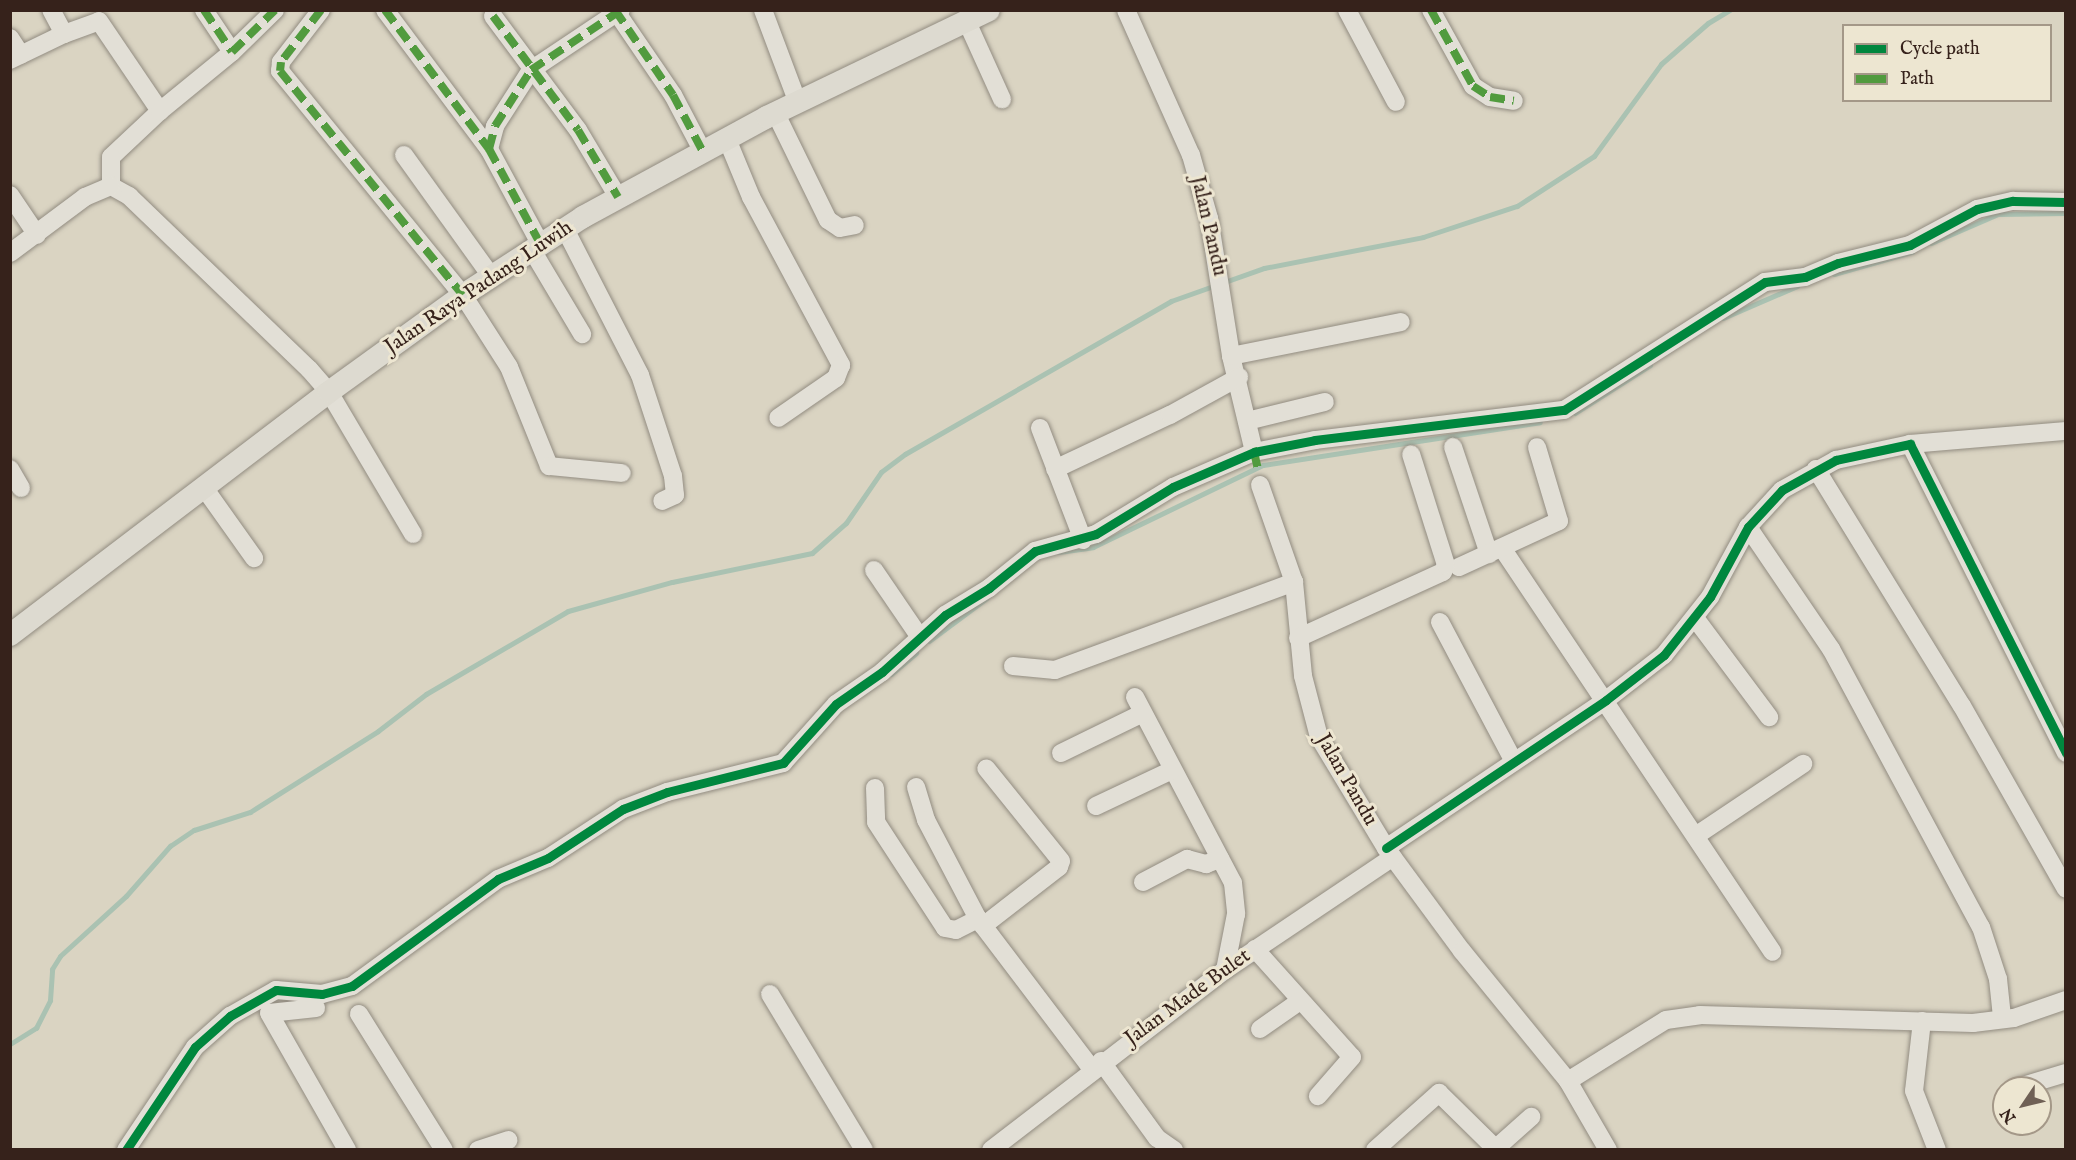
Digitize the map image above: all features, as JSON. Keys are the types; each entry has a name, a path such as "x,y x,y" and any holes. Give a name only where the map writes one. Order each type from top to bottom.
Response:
{"main road":[{"name":"Jalan Raya Padang Luwih","path":"10,635 205,489 329,392 491,276 618,197 776,114 990,10"}],"street":[{"path":"51,10 64,34"},
{"path":"204,10 231,51"},
{"path":"111,186 111,157 275,10"},
{"path":"315,10 321,11 281,62 280,71 463,296 509,368 549,466 622,473"},
{"path":"385,10 489,149 536,248 582,334"},
{"path":"763,10 798,103"},
{"name":"Jalan Pandu","path":"1126,10 1191,155 1217,258 1231,356 1239,376 1254,452"},
{"path":"1347,10 1396,102"},
{"path":"1431,10 1473,86 1490,97 1514,101"},
{"path":"489,149 495,126 531,70 618,12 673,95 703,152"},
{"path":"493,16 531,70 578,130 618,197"},
{"path":"10,38 16,57 64,34 99,21 160,111"},
{"path":"967,22 1002,99"},
{"path":"776,114 828,220 840,228 855,225"},
{"path":"727,139 751,197 841,365 836,378 778,418"},
{"path":"404,155 491,276"},
{"path":"10,252 37,236 85,197 111,186"},
{"path":"111,186 129,196 247,308 329,392 413,534"},
{"path":"10,195 37,236"},
{"path":"126,1149 195,1047 230,1016 276,990 322,994 352,986 498,879 548,858 623,809 668,792 783,763 828,710 882,672 919,636 989,588 1027,555 1083,540 1173,487 1254,452 1315,440 1564,410 1765,282 1805,277 1838,262 1910,245 1977,209 2013,201 2066,202"},
{"path":"565,229 640,375 673,476 675,495 662,501"},
{"path":"1231,356 1401,322"},
{"path":"1055,469 1170,415 1239,376"},
{"path":"1247,421 1325,402"},
{"path":"1040,428 1083,540"},
{"name":"Jalan Made Bulet","path":"991,1149 1097,1065 1225,970 1390,852 1513,760 1606,700 1664,655 1695,618 1748,527 1782,490 1816,469 1855,454 1910,444 2066,431"},
{"path":"1910,444 2066,753"},
{"path":"1453,447 1496,551 1606,700 1772,952"},
{"path":"1459,567 1559,521 1537,447"},
{"path":"1298,638 1443,572 1446,565 1411,454"},
{"path":"10,469 21,488"},
{"path":"1816,469 1962,706 2066,890"},
{"name":"Jalan Pandu","path":"1260,485 1294,582 1298,638 1308,704 1319,737 1390,852 1462,951 1568,1081 1608,1149"},
{"path":"205,489 254,558"},
{"path":"1748,527 1831,650 1982,927 1998,979 2002,1018"},
{"path":"874,570 919,636"},
{"path":"1013,666 1064,668 1294,582"},
{"path":"1695,618 1769,717"},
{"path":"1440,622 1513,760"},
{"path":"1060,753 1139,705 1233,883 1237,904 1225,970"},
{"path":"1696,835 1803,764"},
{"path":"875,788 876,822 945,928 956,930 981,922 1061,861 986,768"},
{"path":"1096,806 1172,770"},
{"path":"916,787 926,820 981,922 1156,1138 1174,1149"},
{"path":"1143,882 1187,859 1206,864 1220,859"},
{"path":"1255,949 1352,1057 1318,1096"},
{"path":"770,994 864,1149"},
{"path":"1568,1081 1666,1020 1700,1015 1973,1023 2002,1018 2066,1000"},
{"path":"1260,1029 1300,1001"},
{"path":"316,1008 269,1013 347,1149"},
{"path":"359,1014 444,1149"},
{"path":"1922,1021 1914,1091 1937,1149"},
{"path":"1375,1149 1438,1094 1496,1149 1531,1117"},
{"path":"478,1149 508,1140"}],"waterway":[{"path":"10,1044 36,1028 50,1000 52,969 60,956 126,896 170,846 194,830 250,812 378,731 426,694 568,611 672,582 812,553 846,523 881,472 905,454 1171,301 1264,268 1423,237 1517,206 1594,156 1661,64 1708,23 1730,10"},
{"path":"1931,243 1998,214 2066,213"},
{"path":"1834,274 1912,252"},
{"path":"1723,318 1797,286"},
{"path":"1575,413 1650,365"},
{"path":"1059,552 1093,547 1263,465 1540,422"},
{"path":"929,641 987,598"},
{"path":"891,674 916,653"}],"marked path":[{"path":"204,10 232,52 275,10"},
{"path":"321,10 281,62 280,71 463,295"},
{"path":"385,10 489,149 541,245"},
{"path":"615,10 673,95 703,152"},
{"path":"489,149 495,126 531,70 621,10"},
{"path":"1431,10 1473,86 1490,97 1514,101"},
{"path":"493,16 578,130 618,197"},
{"path":"1258,451 1254,452 1258,469"}],"cycle path":[{"path":"126,1150 195,1047 230,1016 276,990 322,994 352,986 498,879 548,858 623,809 667,792 783,763 836,704 882,672 945,615 989,588 1035,551 1096,534 1173,487 1254,452 1315,440 1564,410 1765,282 1805,277 1838,263 1910,245 1977,209 2013,201 2066,202"},
{"path":"1386,848 1606,700 1664,655 1710,597 1748,527 1782,490 1836,460 1910,444 2066,753"}]}
